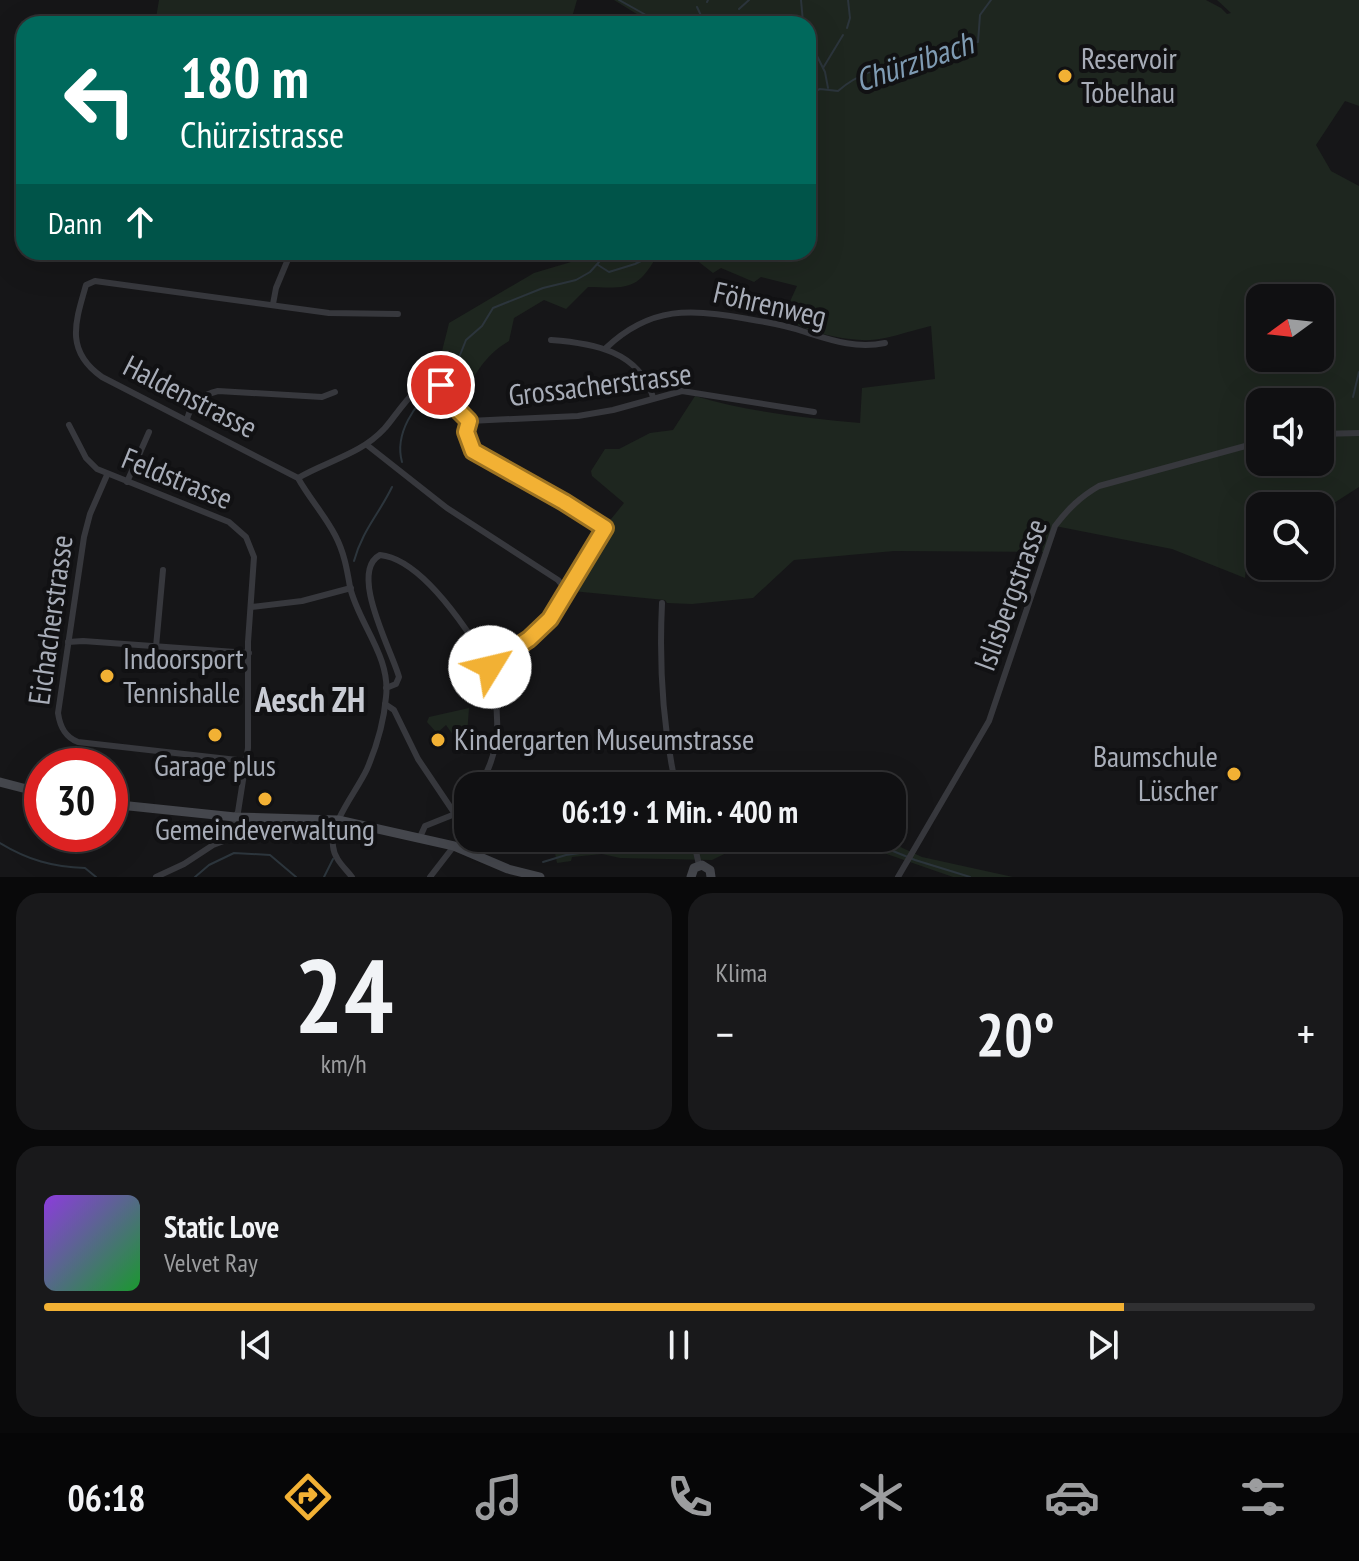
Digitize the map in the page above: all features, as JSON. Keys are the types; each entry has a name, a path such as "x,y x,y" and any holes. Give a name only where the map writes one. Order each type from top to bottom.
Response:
{"street":[{"path":"273,304 288,260"},
{"name":"Haldenstrasse","path":"298,478 102,377 84,361 76,342 75,328 86,285 101,281 329,313 398,314"},
{"name":"Föhrenweg","path":"606,348 632,327 651,318 693,310 779,325 850,345 885,343"},
{"path":"551,340 585,343 620,355 639,372 653,397"},
{"name":"Grossacherstrasse","path":"298,478 367,445 387,427 411,395 428,382 439,384 469,421 578,416 682,391 814,412"},
{"path":"187,419 196,402 206,394 218,391 322,397 335,392"},
{"path":"469,421 468,440 480,457 605,528 550,619 529,639 489,665"},
{"name":"Feldstrasse","path":"69,425 86,458 97,469 203,510 240,530 246,537 254,557 249,653 250,716 243,792 235,817"},
{"path":"127,482 149,432"},
{"path":"1334,434 1359,433"},
{"path":"367,445 447,508 558,580 567,591"},
{"name":"Islisbergstrasse","path":"898,877 989,721 1050,539 1064,513 1080,497 1099,486 1246,446"},
{"name":"Eichacherstrasse","path":"107,475 84,537 58,713 61,727 73,740 86,744 246,761"},
{"path":"298,478 335,535 349,570 351,588 383,666 386,688 385,704 369,764 356,793 338,820 333,849 352,877"},
{"path":"386,688 396,684 398,673 375,613 368,578 372,561 380,555 398,561 425,581 452,608 489,665 496,693 498,726 487,772"},
{"path":"156,647 163,570"},
{"path":"251,607 302,601 351,588"},
{"path":"662,603 659,660 666,743 673,772"},
{"path":"68,642 249,653"},
{"path":"385,704 394,710 418,759 454,813"},
{"path":"0,782 24,788"},
{"path":"128,806 235,817 338,820 454,846 430,877"},
{"path":"420,837 425,826 454,814"},
{"path":"156,877 229,839 235,817"},
{"path":"467,852 519,875 540,877"},
{"path":"697,852 699,865"},
{"path":"689,877 699,865"},
{"path":"699,865 708,868 711,877"}],"shaded area":[{"path":"159,0 577,0 572,16 156,16"},
{"path":"614,0 1206,0 1227,14 1231,13 1217,0 1359,0 1359,106 1345,101 1316,145 1331,171 1359,186 1359,487 1334,503 1334,492 1246,492 1245,578 1172,549 1055,526 1046,552 894,551 794,560 753,598 692,604 572,591 569,584 599,534 624,503 592,476 591,471 605,449 619,449 650,433 673,430 695,396 777,414 860,423 862,388 935,379 931,326 870,340 821,333 783,317 797,286 761,277 754,282 721,268 713,273 696,260 816,260 816,16 640,16"},
{"path":"578,260 655,260 645,274 631,284 623,287 588,287 566,309 544,300 514,318 509,341 485,361 459,406 441,377 441,357 449,323 534,273"},
{"path":"469,708 463,749 446,725 437,733 427,722 429,717"},
{"path":"906,850 922,857 1013,877 953,877 881,852 906,852"},
{"path":"728,852 712,860 620,858 602,854 572,857 571,861 557,863 555,853"}],"waterway":[{"path":"619,0 648,16"},
{"path":"739,9 749,0"},
{"path":"801,0 802,16"},
{"path":"847,28 850,18 848,0"},
{"name":"Chürzibach","path":"816,91 838,91 872,71 911,64 916,54 932,61 937,51 952,50 963,39 978,42 980,15 991,0"},
{"path":"697,7 701,16"},
{"path":"823,68 843,35"},
{"path":"816,54 825,72 828,88"},
{"name":"Chürzibach","path":"441,382 460,355 466,340 482,326 493,308 543,288 576,280 590,272 601,260"},
{"path":"598,265 609,272 643,260"},
{"path":"1353,397 1359,372"},
{"name":"Chürzibach","path":"402,462 401,440 408,420 436,386"},
{"name":"Chürzibach","path":"354,561 366,532 392,487"},
{"path":"0,843 41,862 85,868 96,877"},
{"path":"543,862 587,852"},
{"path":"640,852 654,852"},
{"path":"895,852 970,877"},
{"path":"195,877 209,865 234,853 270,855 296,877"},
{"name":"Chürzibach","path":"324,877 333,859"}],"place":[{"name":"Reservoir Tobelhau","path":"1065,76"},
{"name":"Indoorsport Tennishalle","path":"107,676"},
{"name":"Garage plus","path":"215,735"},
{"name":"Kindergarten Museumstrasse","path":"438,740"},
{"name":"Baumschule Lüscher","path":"1234,774"},
{"name":"Gemeindeverwaltung","path":"265,799"}],"district":[{"name":"Aesch ZH","path":"310,700"}],"route":[{"path":"441,385 460,415 469,421 466,432 473,451 605,528 550,619 529,639 490,667"}]}
